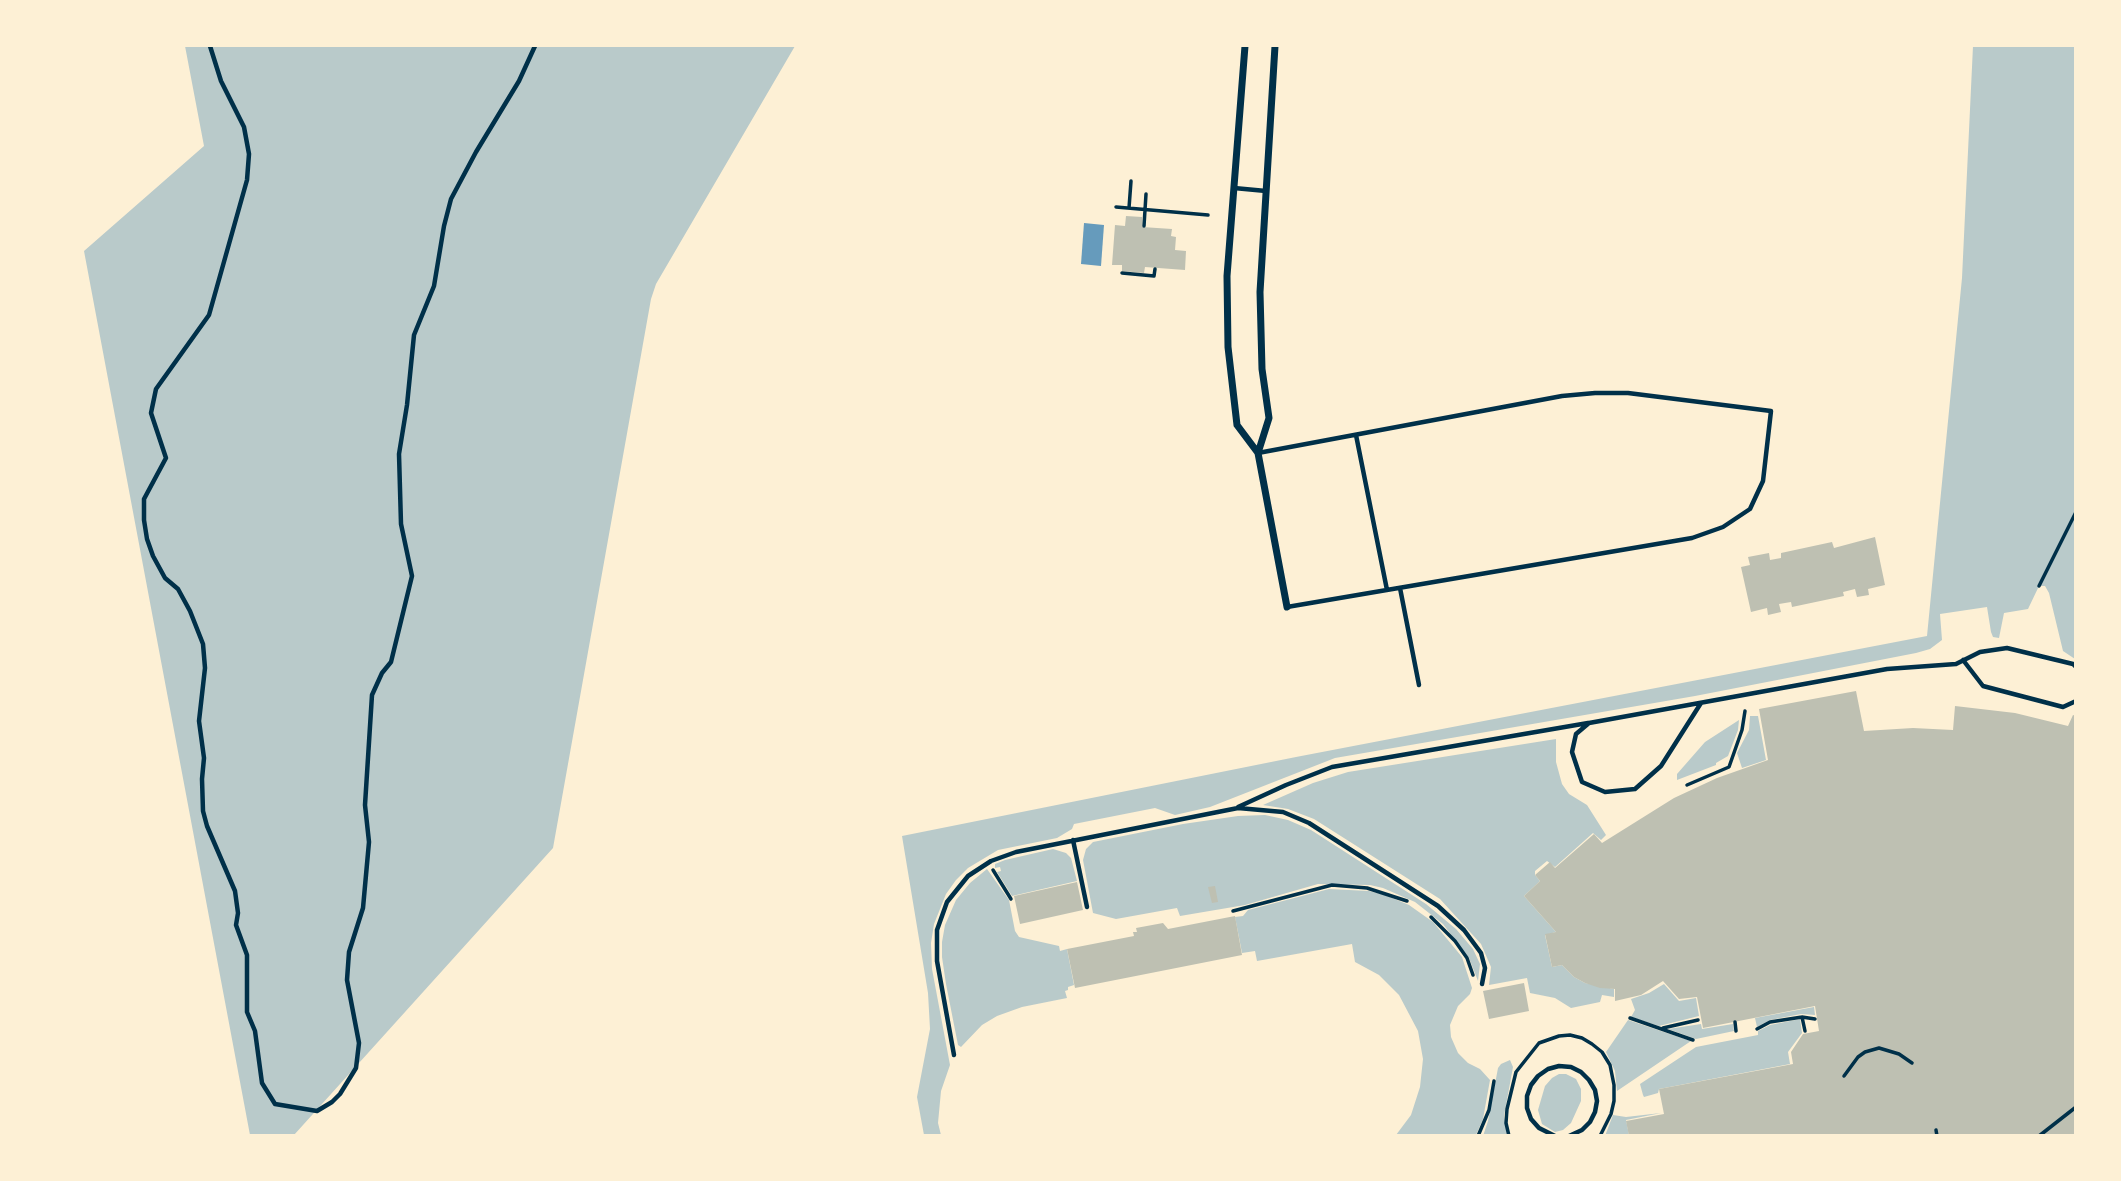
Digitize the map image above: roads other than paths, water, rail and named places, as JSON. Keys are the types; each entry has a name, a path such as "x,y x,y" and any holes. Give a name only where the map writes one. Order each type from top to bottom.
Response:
{"street":[{"path":"1245,46 1226,308 1231,390 1237,425 1258,453 1287,607"},
{"path":"1258,453 1269,418 1260,330 1275,46"}],"lane":[{"path":"210,46 221,81 244,127 249,154 247,180 209,315 156,389 151,413 166,458 144,499 144,520 153,556 165,578 178,589 203,644 205,668 199,721 204,758 203,811 235,891 238,913 236,925 247,955 247,1012 255,1031 262,1083 275,1104 306,1111 317,1111 332,1102 356,1068 359,1043 347,980 349,952 363,908 369,842 365,805 372,695 382,673 391,662 412,576 401,524 399,454 409,392 414,335 434,286 451,199 519,81 535,46"},
{"path":"1234,188 1266,191"},
{"path":"1258,453 1562,396 1595,393 1628,393 1771,411 1763,481 1750,509 1723,527 1692,538 1287,607"},
{"path":"1356,435 1387,590"},
{"path":"1400,588 1419,685"},
{"path":"954,1055 937,961 937,930 947,902 968,876 988,862 1016,852 1238,807 1332,766 1589,723 1887,668 1956,664 1980,652 2007,648 2076,667"},
{"path":"1963,660 1983,686 2063,707 2076,701"},
{"path":"1589,723 1576,734 1572,752 1582,782 1605,792 1635,789 1661,766 1701,703"},
{"path":"1238,807 1283,813 1309,823 1438,906 1464,930 1481,953 1485,968 1479,984"},
{"path":"1073,840 1087,907"},
{"path":"1551,1135 1531,1119 1527,1096 1538,1076 1559,1066 1571,1067 1581,1072 1589,1080 1597,1101 1590,1122 1582,1130 1569,1136"}],"water":[{"path":"1084,223 1104,225 1101,266 1081,264"}]}
